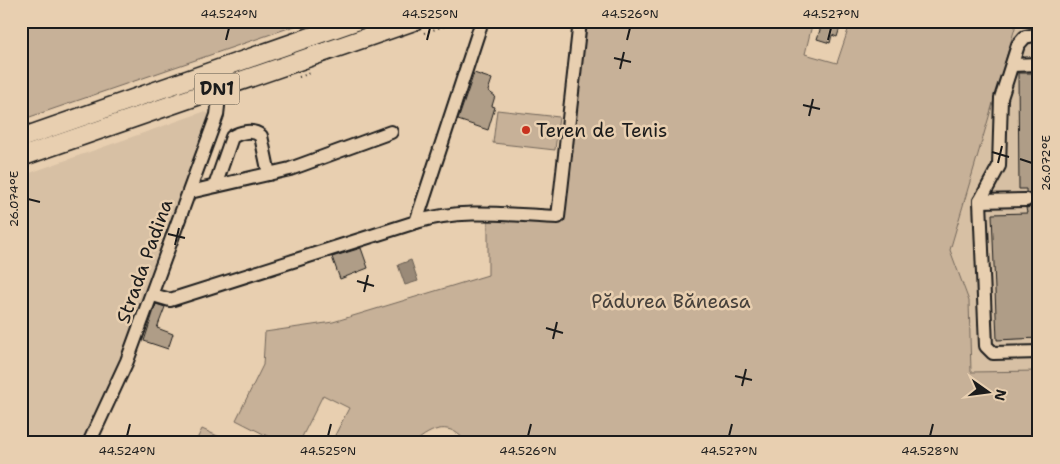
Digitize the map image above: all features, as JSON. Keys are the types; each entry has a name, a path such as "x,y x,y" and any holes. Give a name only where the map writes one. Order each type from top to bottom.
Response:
{"highway":[{"name":"DN1","path":"21,138 356,21"},
{"name":"DN1","path":"21,157 414,21"}],"street":[{"path":"416,222 482,21"},
{"path":"153,295 170,300 438,216 488,214 558,217 580,21"},
{"path":"1039,34 1025,37 1021,40 1012,65 1001,98 999,166 980,201 986,346 993,353 1039,352"},
{"path":"1012,65 1039,64"},
{"name":"Strada Padina","path":"89,443 127,361 153,295 217,115 220,88"},
{"path":"215,186 232,137 238,133 256,132 261,136 269,174"},
{"path":"190,192 290,169 391,132"},
{"path":"980,201 1026,200"}],"shaded area":[{"path":"1017,21 1039,21 1039,371 971,372 969,301 950,250"},
{"path":"203,112 217,115 89,443 21,443 21,176"},
{"path":"411,260 418,281 405,285 398,265"}],"green space":[{"path":"21,21 309,21 21,120"},
{"name":"Pădurea Băneasa","path":"580,21 813,21 805,54 837,63 851,21 1017,21 950,250 969,301 971,372 1039,371 1039,443 467,443 454,431 441,429 428,433 414,443 331,443 349,408 323,395 299,443 281,443 236,420 263,365 265,332 333,322 488,275 488,214 558,217"},
{"name":"Teren de Tenis","path":"497,110 559,117 555,150 493,143"},
{"path":"202,429 233,443 195,443"}],"building":[{"path":"823,21 842,21 837,37 832,35 830,43 817,39"},
{"path":"474,73 492,79 488,91 495,96 492,106 495,107 488,130 458,120"},
{"path":"1018,73 1039,73 1039,338 997,340 992,214 1027,213 1026,208 1031,207 1034,200 1033,195 1026,192 1026,189 1019,189"},
{"path":"361,248 368,268 340,279 332,257"},
{"path":"156,304 165,307 157,328 173,334 168,349 144,341"}],"tunnel":[{"path":"1026,200 1039,199"}],"place":[{"name":"Teren de Tenis","path":"526,130"}]}
